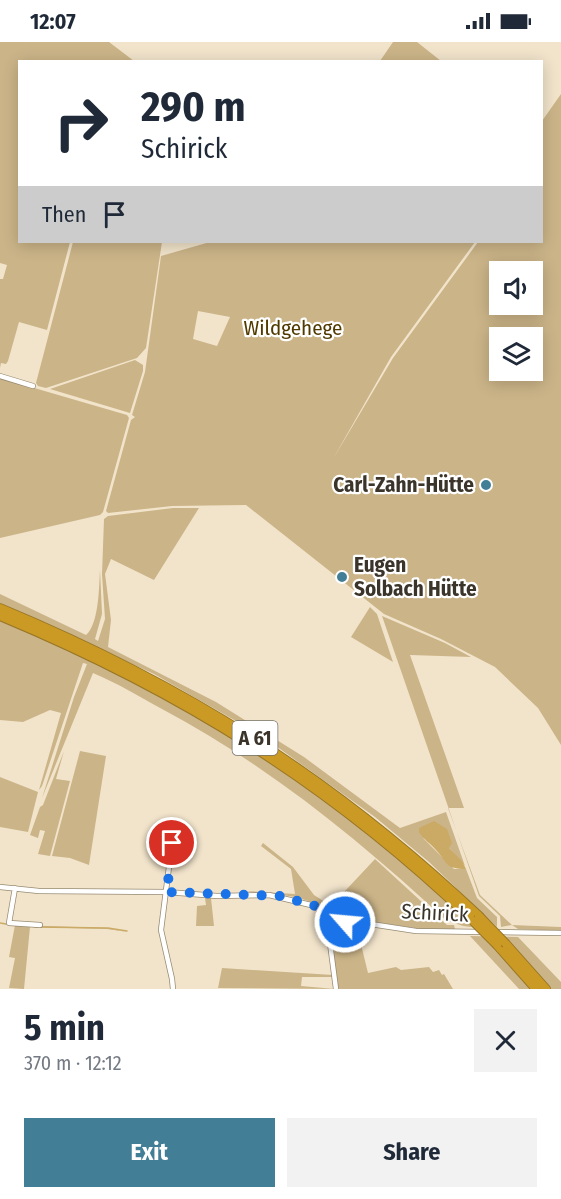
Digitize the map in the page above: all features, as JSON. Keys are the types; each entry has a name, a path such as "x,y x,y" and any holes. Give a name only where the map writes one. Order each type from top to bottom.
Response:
{"highway":[{"name":"A 61","path":"0,608 148,676 236,726 299,767 364,814 432,872 546,989"},
{"name":"A 61","path":"0,616 72,647 135,678 232,732 295,773 359,820 475,917"},
{"name":"A 61","path":"502,945 537,989"}],"street":[{"path":"0,376 33,386"},
{"path":"172,843 161,930 172,979 172,989"},
{"path":"0,887 280,896 315,906 332,923 328,928 336,989"},
{"path":"15,888 9,923 40,925"},
{"name":"Schirick","path":"332,923 364,923 433,932 561,933"}],"green space":[{"path":"0,42 109,42 133,60 18,60 18,243 70,243 47,330 19,322 8,361 6,364 1,363 0,368 0,279 3,279 7,265 0,263"},
{"path":"393,42 417,42 440,60 381,60"},
{"name":"Wildgehege","path":"561,94 561,745 538,708 495,667 441,639 384,614 246,505 172,506 108,513 106,511 131,420 135,417 132,415 145,372 161,256 206,243 474,243 391,357 333,459 393,358 477,243 543,243 543,120","holes":["198,311 230,317 217,346 193,339"]},
{"path":"73,243 162,243 146,348 137,358 46,388 36,383"},
{"path":"135,360 143,365 143,371 130,413 50,389"},
{"path":"0,378 127,415 129,418 103,512 100,515 0,538"},
{"path":"173,508 199,508 154,580 111,559 105,574 111,620 108,647 216,702 304,757 400,828 446,812 465,866 449,848 423,838 454,869 466,869 477,898 497,917 497,927 429,862 375,817 262,736 154,674 0,603 0,594 86,635 94,623 96,614 100,570 102,614 95,639 98,641 105,619 102,574 104,519 108,516"},
{"path":"370,607 377,614 393,662 351,637"},
{"path":"382,616 445,643 471,657 410,655 464,808 449,808"},
{"path":"0,621 82,655 129,678 176,704 266,760 310,790 394,856 472,927 447,921 346,833 239,755 162,709 93,673 42,798 74,697 87,664 83,663 39,790 61,713 50,710 23,722 0,720"},
{"path":"64,751 56,779 70,781 50,856 38,854 45,831 40,830 38,838 30,835"},
{"path":"80,751 106,756 89,865 70,858 52,856"},
{"path":"0,777 38,792 28,832 0,827"},
{"path":"457,832 480,895 512,925 501,927 500,916 479,896"},
{"path":"263,843 293,867 314,895 331,906 375,859 447,925 454,925 455,929 422,929 354,919 334,920 319,907 299,898 246,891 295,894 291,869 261,846"},
{"path":"205,898 211,898 214,926 196,926 197,906 206,905"},
{"path":"15,925 107,928 128,932 107,929 30,927 24,989 9,988 15,958 9,957"},
{"path":"512,925 561,927 561,931 518,929"},
{"path":"357,928 368,973 396,967 401,970 429,967 433,972 439,970 442,975 444,974 453,989 338,989 330,931"},
{"path":"470,936 518,937 561,982 561,989 519,989"},
{"path":"222,968 333,975 333,977 302,977 301,986 335,989 218,988"}],"shaded area":[{"path":"434,821 447,829 452,843 449,848 462,861 466,869 450,866 419,832 419,828"}],"waterway":[{"path":"0,923 6,924"},
{"path":"35,927 108,928 127,931"}],"place":[{"name":"Carl-Zahn-Hütte","path":"486,485"},
{"name":"Eugen Solbach Hütte","path":"342,577"}],"route":[{"path":"172,843 167,892 217,896 280,896 315,906 332,923 345,922"}]}
